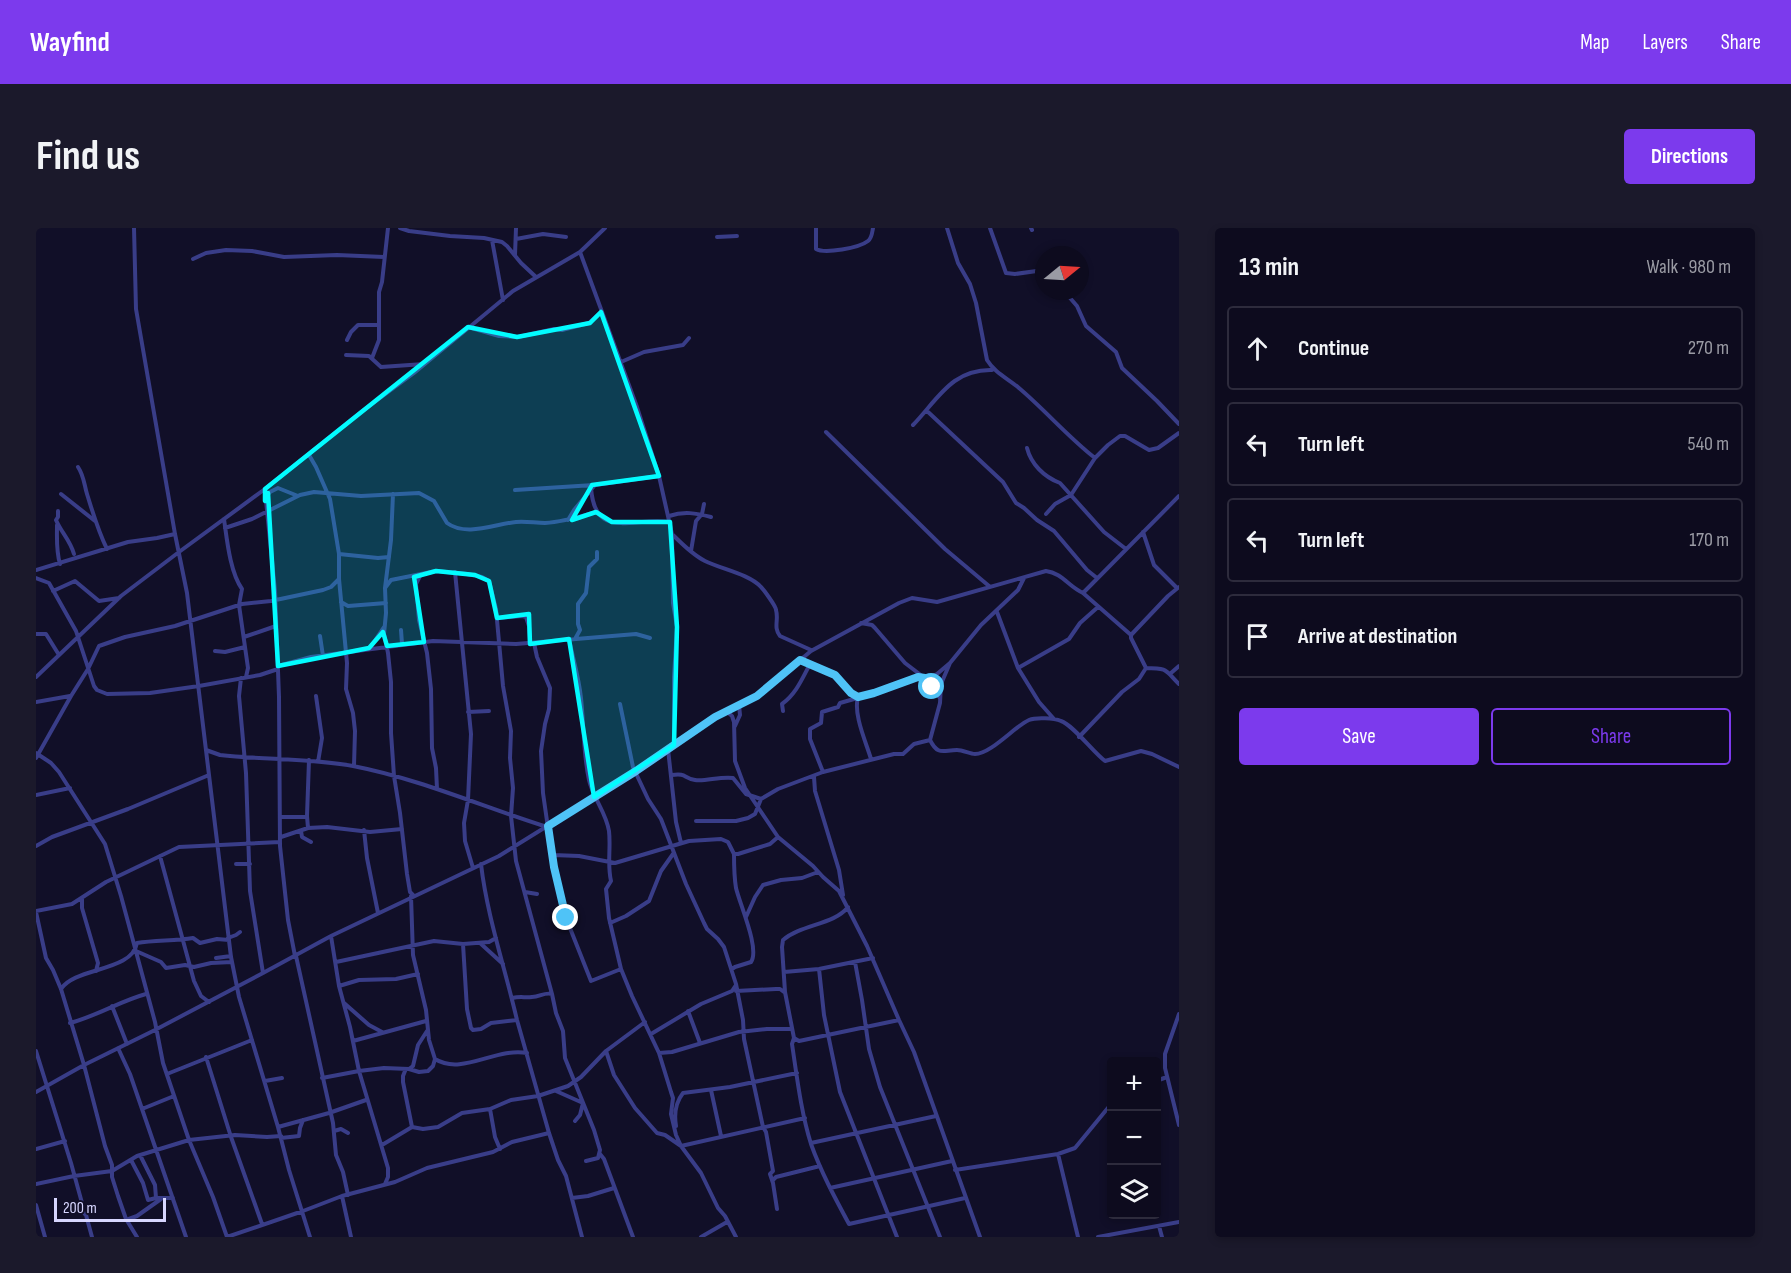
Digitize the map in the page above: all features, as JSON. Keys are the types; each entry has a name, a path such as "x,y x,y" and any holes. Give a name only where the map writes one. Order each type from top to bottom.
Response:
{"street":[{"path":"134,228 135,309 186,585 232,963 289,1170 310,1237"},
{"path":"372,358 379,340 379,292 388,228"},
{"path":"400,228 504,243 536,278"},
{"path":"515,255 516,228"},
{"path":"553,228 553,236"},
{"path":"36,676 119,598 309,455 513,291 580,252 603,228"},
{"path":"816,228 816,249 821,252 867,242 871,238 873,228"},
{"path":"946,228 958,263 969,280 987,360 993,370 1019,388 1095,458"},
{"path":"990,228 1006,273 1035,271"},
{"path":"516,239 534,235 566,237"},
{"path":"717,237 737,236"},
{"path":"492,240 502,300"},
{"path":"193,259 206,253 226,250 252,251 284,257 337,255 384,257"},
{"path":"580,252 621,362 659,476 669,516 674,564 673,603 677,627 674,745"},
{"path":"1072,300 1077,306 1086,327 1116,352 1122,368 1179,424"},
{"path":"468,327 500,336 518,337 589,323 601,312"},
{"path":"347,340 358,325 378,325"},
{"path":"621,362 644,352 683,345 689,338"},
{"path":"346,355 364,354 381,367 425,364"},
{"path":"914,425 955,379 973,372 993,370"},
{"path":"927,411 1003,482 1016,503 1054,531 1087,570 1097,578"},
{"path":"826,432 945,549 989,586"},
{"path":"1046,514 1055,504 1071,495 1095,458 1120,436 1129,438 1149,450 1158,448 1179,433"},
{"path":"1027,448 1030,459 1035,465 1050,479 1060,483 1104,532 1126,549"},
{"path":"309,455 332,509 339,555 340,595 347,663 347,696 354,717 354,766"},
{"path":"78,468 83,475 96,522 107,549"},
{"path":"515,490 593,486 659,476"},
{"path":"593,486 592,500 596,512 604,519 612,522 670,522"},
{"path":"568,520 593,486"},
{"path":"265,501 270,492 276,488 298,496"},
{"path":"265,489 275,601 280,839 287,911 313,1026 334,1131 336,1155 343,1172 348,1195"},
{"path":"225,528 267,512 298,496 314,492 360,496 414,492 423,494 438,505 450,525 467,529 514,522 543,523 568,520 596,512"},
{"path":"61,494 96,522"},
{"path":"322,1078 384,1068 428,1071 435,1059 427,1030 426,1010 413,945 410,912 412,895 409,888 394,776 391,682 384,634 385,588 393,494"},
{"path":"1083,593 1179,496"},
{"path":"691,552 696,521 702,514 704,504"},
{"path":"58,511 56,520 60,564"},
{"path":"669,516 680,512 711,517"},
{"path":"224,519 235,577 242,589 239,605 248,668 243,677 239,696 252,905 263,973"},
{"path":"57,524 67,535 74,554"},
{"path":"1143,532 1152,561 1179,593"},
{"path":"36,570 128,542 175,534"},
{"path":"672,534 704,561 735,572 760,585 776,607 775,626 778,633 812,651"},
{"path":"575,639 580,630 578,604 586,593 589,567 597,559 597,552"},
{"path":"339,555 389,557"},
{"path":"385,588 391,580 436,571 456,572 482,577 489,581 497,618 503,686 511,731 510,758 513,788 511,816 516,861 562,1031 564,1053 633,1237"},
{"path":"36,1092 331,936 515,846 636,771 726,711 757,696 812,651 908,599 936,602 1043,571 1050,571 1061,576 1083,593 1131,635 1146,668"},
{"path":"456,572 471,734 468,800 464,823 465,841 473,868"},
{"path":"420,576 416,584 419,598 419,620 431,689 432,748 437,789"},
{"path":"36,578 47,582 53,591 78,637 95,688 107,694 150,693 199,686 260,675 298,660 402,644 438,641 532,644 636,634 651,638"},
{"path":"823,772 810,739 810,729 821,723 822,712 838,708 840,703 908,680 937,674 950,663 981,625 1018,590 1024,578"},
{"path":"339,579 331,587 275,601 239,605 160,631 125,637 101,645 37,755 59,772 105,844 167,1074 189,1140 227,1237 342,1196 395,1182 427,1168 486,1154 512,1142 549,1133"},
{"path":"53,591 75,581 99,601 119,598"},
{"path":"331,587 338,590 340,595"},
{"path":"1131,635 1177,588"},
{"path":"341,602 348,606 386,603"},
{"path":"1018,668 1069,639 1080,623 1098,607"},
{"path":"997,612 1018,668 1039,702 1054,720"},
{"path":"497,618 526,617 532,644 550,688 549,709 541,751 543,793 559,889 569,931 589,980 594,981 621,969"},
{"path":"860,623 872,625 905,663 923,677 941,698"},
{"path":"244,637 276,626"},
{"path":"369,648 384,626"},
{"path":"401,630 402,644"},
{"path":"36,634 46,634 59,655"},
{"path":"320,636 323,656"},
{"path":"569,639 580,684 588,778 608,824 608,870 611,881 606,889 610,923 621,969 659,1053 673,1098 671,1113 681,1146 701,1173 736,1237"},
{"path":"215,651 225,652 245,647"},
{"path":"800,660 835,675 856,698 858,716 871,759"},
{"path":"950,663 941,684 941,698 930,740 938,750 960,750 974,754 1000,742 1030,719 1054,720 1064,722 1105,761 1141,751 1179,767"},
{"path":"783,711 782,704 800,685 810,664"},
{"path":"1171,674 1179,666"},
{"path":"1146,668 1160,668 1171,674 1179,684"},
{"path":"1079,737 1122,692 1139,679 1146,668"},
{"path":"36,702 70,696"},
{"path":"315,696 322,738 318,762"},
{"path":"620,704 629,751 644,790 661,819 673,854 707,929 724,947 732,969 738,991 744,1039 773,1171 770,1174 777,1209"},
{"path":"734,727 740,716 739,705"},
{"path":"468,712 489,711"},
{"path":"726,711 732,716 737,768 745,788 778,837 839,891 873,958 898,1020 914,1052 980,1237"},
{"path":"696,821 736,821 755,814 761,799 778,789 823,772 871,759 903,754 914,744 930,740"},
{"path":"668,749 675,813 681,843"},
{"path":"206,750 220,755 309,760 354,766 437,789 511,816 548,826"},
{"path":"308,828 309,760"},
{"path":"36,846 52,837 135,807 209,775"},
{"path":"672,775 685,775 696,780 733,778 743,791 761,799"},
{"path":"814,777 815,791 839,870 844,899"},
{"path":"36,795 70,788"},
{"path":"280,817 307,817"},
{"path":"137,1237 126,1220 118,1196 112,1165 84,1065 61,989 46,958 36,911 69,905 97,887 179,847 250,844 280,839 308,828 327,827 370,832 402,829"},
{"path":"364,830 378,913"},
{"path":"301,831 302,837 311,842"},
{"path":"734,854 770,844 778,837"},
{"path":"553,855 579,856 615,863 681,843 697,840 726,840 734,854 733,871 736,890 754,958 751,962 732,969"},
{"path":"610,923 650,901 661,871 673,854"},
{"path":"160,855 190,967 201,996 209,1002"},
{"path":"236,864 250,864"},
{"path":"481,864 484,894 488,900 517,1020 549,1133 566,1176 582,1237"},
{"path":"745,918 763,885 786,879 802,878 818,872"},
{"path":"525,891 537,894"},
{"path":"82,898 82,908 98,963 95,972"},
{"path":"848,907 838,917 810,926 785,938 782,943 785,992 794,1038 792,1044 796,1072 811,1143 820,1166 849,1224 965,1198"},
{"path":"61,989 68,981 130,956 135,951 136,943 193,938 200,943 228,939 240,932"},
{"path":"331,936 339,986 359,1071 388,1168 385,1184"},
{"path":"336,962 438,940 463,944 491,941 496,938"},
{"path":"480,942 503,964"},
{"path":"463,944 467,1009 471,1028 478,1030 491,1023 517,1020"},
{"path":"135,951 160,962 166,968 232,963"},
{"path":"216,958 231,956"},
{"path":"784,972 819,969 873,958"},
{"path":"855,962 869,1049 880,1087 940,1237"},
{"path":"819,969 824,1015 839,1087 897,1237"},
{"path":"339,986 358,980 396,979 418,974"},
{"path":"732,991 736,984"},
{"path":"651,1034 688,1011 732,991 780,989 785,992"},
{"path":"70,1023 146,994"},
{"path":"512,998 524,996 531,998 552,994"},
{"path":"343,1003 369,1025 382,1032"},
{"path":"112,1006 127,1044"},
{"path":"688,1011 700,1043"},
{"path":"1179,1014 1165,1054 1165,1068 1179,1125"},
{"path":"794,1038 799,1041 898,1020"},
{"path":"353,1041 426,1021"},
{"path":"382,1145 412,1127 423,1129 438,1127 462,1113 490,1109 512,1100 556,1091 574,1082 606,1051 645,1022"},
{"path":"659,1053 667,1053 743,1031 791,1029"},
{"path":"412,1127 403,1073 413,1065 418,1045 427,1030"},
{"path":"167,1074 252,1040"},
{"path":"118,1048 126,1064 186,1237"},
{"path":"36,1051 65,1141 82,1203 81,1210 86,1215 92,1237"},
{"path":"606,1051 614,1075 632,1103 657,1133 665,1135 681,1146 805,1118"},
{"path":"435,1059 441,1063 457,1065 492,1056 526,1053"},
{"path":"206,1057 262,1224"},
{"path":"681,1146 683,1142 676,1130 675,1115 681,1095 685,1092 711,1090 796,1072"},
{"path":"1161,1079 1167,1077"},
{"path":"265,1082 282,1078"},
{"path":"711,1090 721,1136"},
{"path":"556,1091 583,1103"},
{"path":"142,1109 174,1096"},
{"path":"278,1127 367,1100"},
{"path":"576,1121 583,1103"},
{"path":"490,1109 495,1137 500,1149"},
{"path":"955,1170 1058,1154 1075,1148 1107,1109"},
{"path":"811,1143 936,1116"},
{"path":"36,1184 112,1171 140,1155 189,1140 299,1136 300,1126 304,1120"},
{"path":"334,1131 341,1129 348,1133"},
{"path":"36,1149 65,1141"},
{"path":"586,1161 598,1158 600,1154"},
{"path":"1058,1154 1078,1237"},
{"path":"140,1155 155,1185 156,1198"},
{"path":"131,1160 148,1200 173,1198"},
{"path":"830,1188 952,1161"},
{"path":"773,1181 776,1177 820,1166"},
{"path":"572,1198 614,1188"},
{"path":"342,1196 351,1237"},
{"path":"126,1220 141,1214 162,1199"},
{"path":"36,1205 45,1237"},
{"path":"701,1237 727,1222"},
{"path":"1098,1237 1179,1222"},
{"path":"1159,1226 1162,1237"}],"highlighted area":[{"path":"601,312 659,476 592,485 572,520 596,512 612,522 670,522 677,627 674,745 594,797 569,639 530,644 529,614 497,618 489,581 475,575 436,571 414,577 424,642 387,646 383,632 369,648 278,666 268,493 265,501 265,489 468,327 517,337 590,323"}],"route":[{"path":"566,918 554,867 548,826 636,771 715,717 757,696 800,660 835,675 851,693 858,697 918,677 925,678 932,687"}]}
